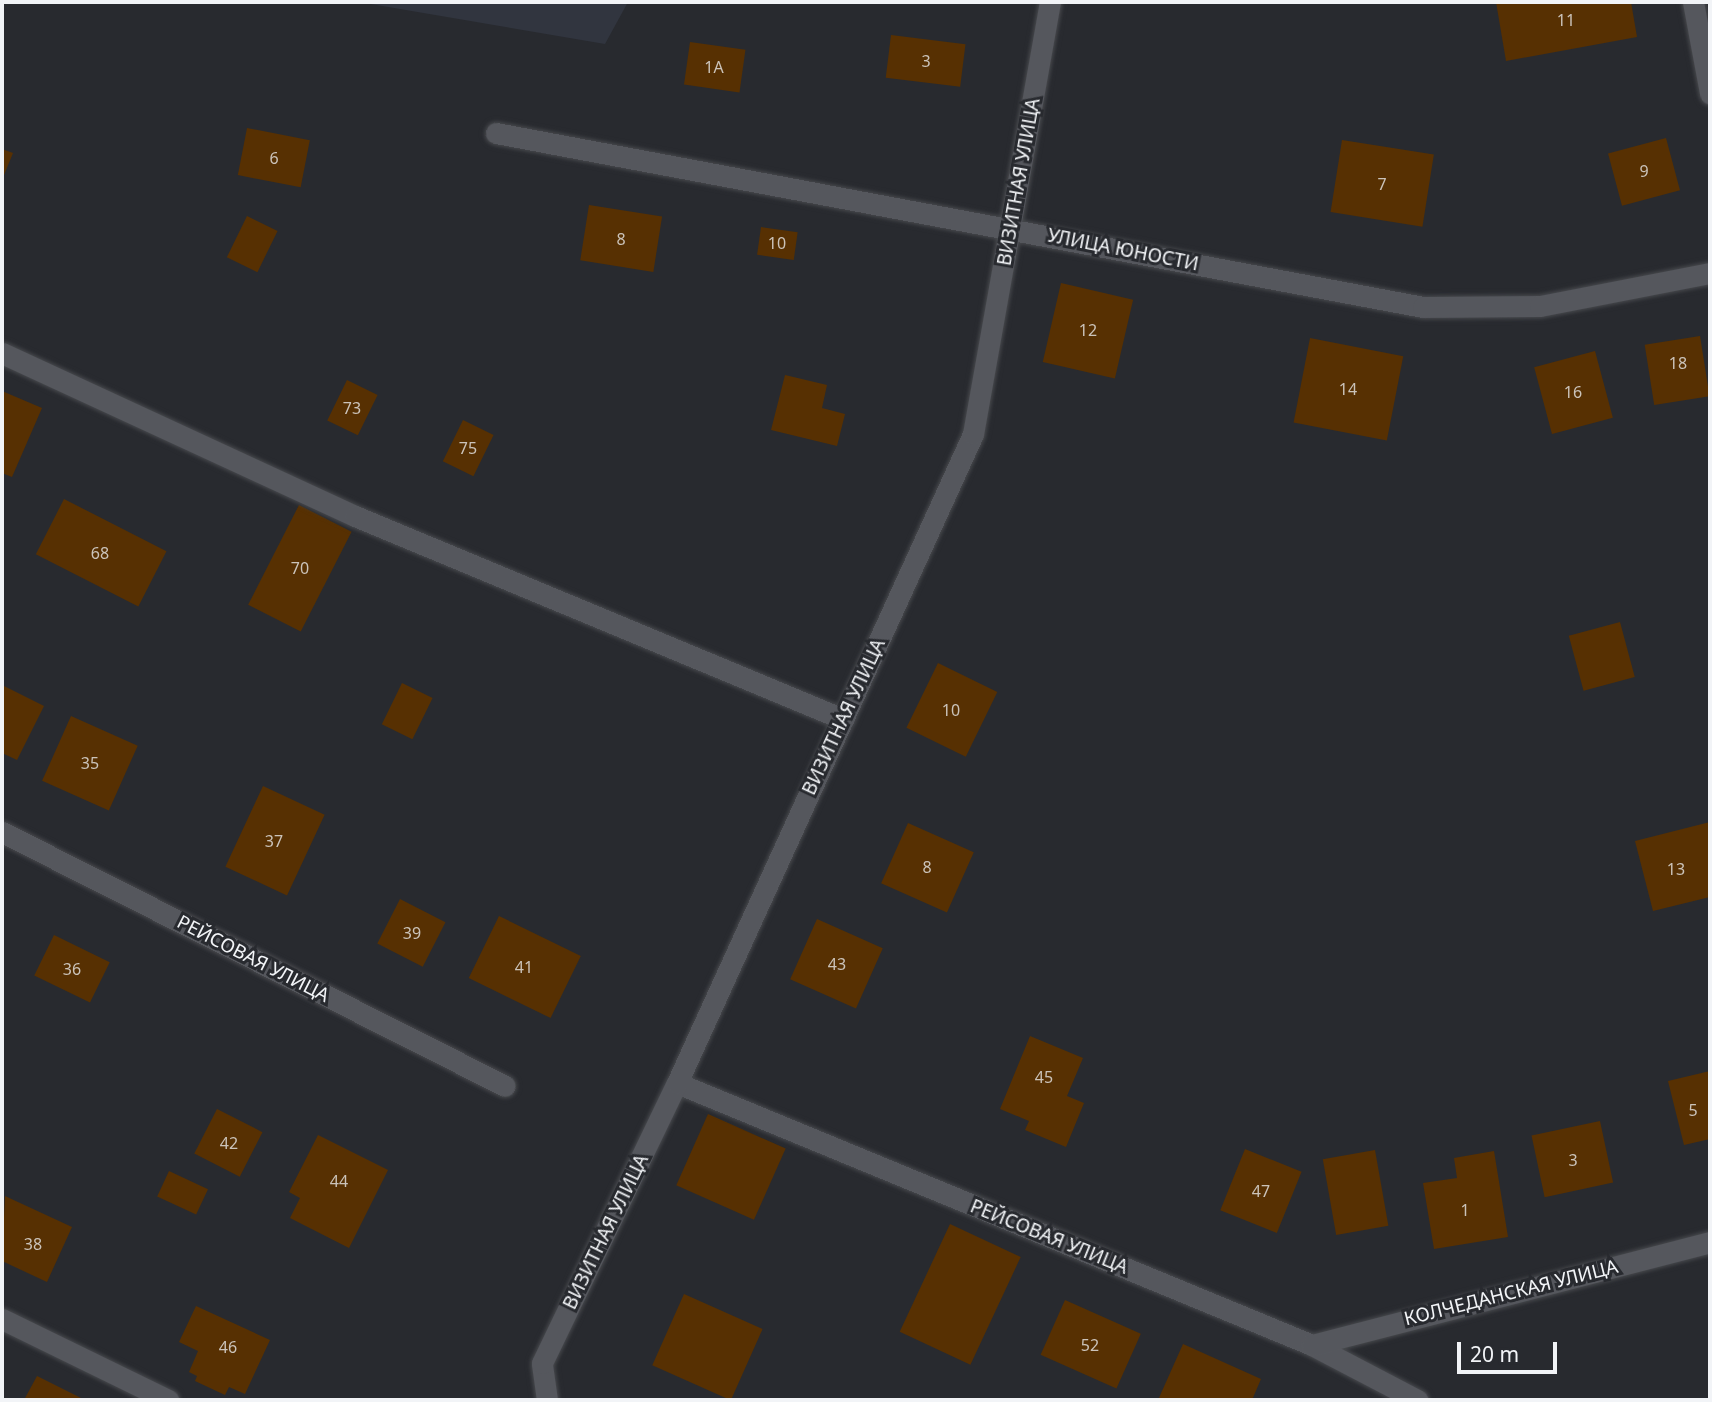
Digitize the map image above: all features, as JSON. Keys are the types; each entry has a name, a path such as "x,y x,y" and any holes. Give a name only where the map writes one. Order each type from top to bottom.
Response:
{"street":[{"name":"ВИЗИТНАЯ УЛИЦА","path":"547,1400 542,1363 677,1083 973,434 1012,229 1050,2"},
{"path":"1693,2 1710,93"},
{"name":"УЛИЦА ЮНОСТИ","path":"496,133 1423,307 1540,306 1710,273"},
{"path":"2,352 355,516 843,719"},
{"name":"РЕЙСОВАЯ УЛИЦА","path":"2,832 505,1086"},
{"name":"РЕЙСОВАЯ УЛИЦА","path":"677,1083 1312,1345 1417,1400"},
{"name":"КОЛЧЕДАНСКАЯ УЛИЦА","path":"1312,1345 1710,1242"},
{"path":"2,1320 168,1400"}],"shaded area":[{"path":"359,2 628,2 605,44"}],"building":[{"path":"1496,2 1631,2 1637,37 1506,61"},
{"path":"891,35 965,44 960,87 886,78"},
{"path":"690,42 745,50 739,92 684,85"},
{"path":"247,128 310,140 301,187 238,175"},
{"path":"1666,138 1680,190 1622,206 1608,154"},
{"path":"1342,140 1434,155 1422,227 1331,212"},
{"path":"2,149 13,153 2,180"},
{"path":"589,205 662,217 653,272 580,260"},
{"path":"247,216 278,231 257,272 227,257"},
{"path":"761,227 798,232 794,260 757,255"},
{"path":"1061,283 1133,300 1115,379 1043,362"},
{"path":"1700,336 1710,396 1654,405 1645,345"},
{"path":"1310,338 1403,356 1387,441 1294,422"},
{"path":"1595,351 1613,418 1552,434 1534,367"},
{"path":"785,375 827,385 822,408 845,414 837,446 771,430"},
{"path":"347,380 378,395 358,435 327,420"},
{"path":"2,391 42,408 12,477 2,473"},
{"path":"463,420 494,435 473,476 443,461"},
{"path":"64,499 166,551 138,606 36,554"},
{"path":"299,505 352,532 301,632 248,605"},
{"path":"1620,622 1635,677 1584,691 1569,636"},
{"path":"938,663 997,692 966,757 906,728"},
{"path":"402,683 433,698 412,739 382,724"},
{"path":"2,685 44,706 17,760 2,753"},
{"path":"71,716 138,746 109,811 42,781"},
{"path":"263,786 325,815 287,895 225,867"},
{"path":"1710,822 1710,897 1653,911 1635,841"},
{"path":"908,823 974,852 947,913 881,883"},
{"path":"400,899 445,922 423,967 377,944"},
{"path":"499,916 581,956 551,1018 469,978"},
{"path":"817,919 883,948 856,1009 790,979"},
{"path":"54,935 110,962 90,1003 34,975"},
{"path":"1030,1036 1083,1058 1067,1096 1084,1103 1066,1147 1025,1130 1029,1121 1000,1109"},
{"path":"1710,1071 1710,1139 1684,1145 1668,1081"},
{"path":"217,1109 262,1132 240,1177 194,1154"},
{"path":"708,1114 786,1149 754,1220 676,1185"},
{"path":"1600,1121 1613,1183 1545,1197 1532,1136"},
{"path":"318,1135 388,1170 349,1248 290,1218 300,1198 289,1192"},
{"path":"1245,1149 1302,1172 1277,1233 1220,1210"},
{"path":"1375,1150 1388,1226 1336,1235 1323,1159"},
{"path":"1494,1151 1508,1237 1434,1249 1423,1183 1457,1178 1454,1158"},
{"path":"169,1171 208,1189 196,1215 157,1196"},
{"path":"5,1196 72,1227 47,1282 2,1261"},
{"path":"950,1224 1021,1257 970,1365 900,1332"},
{"path":"684,1294 763,1329 731,1400 652,1365"},
{"path":"1065,1300 1141,1334 1116,1389 1041,1355"},
{"path":"196,1306 270,1340 245,1394 229,1387 225,1395 195,1381 197,1376 189,1372 198,1351 179,1342"},
{"path":"1183,1344 1261,1379 1252,1400 1158,1400"},
{"path":"37,1376 85,1400 24,1400"}]}
